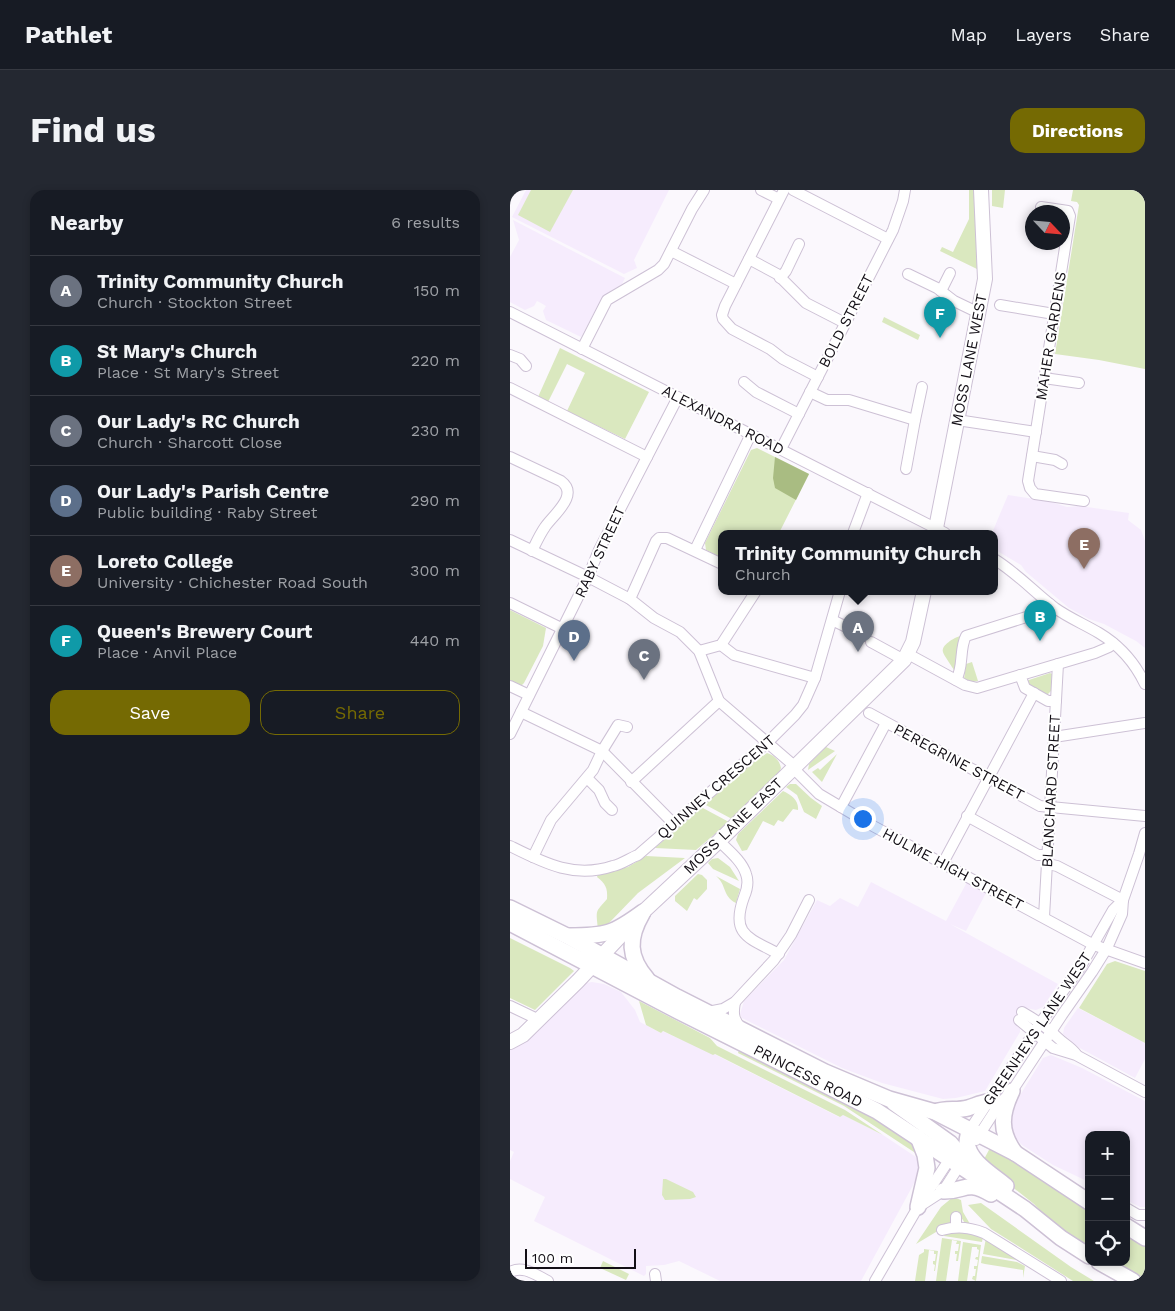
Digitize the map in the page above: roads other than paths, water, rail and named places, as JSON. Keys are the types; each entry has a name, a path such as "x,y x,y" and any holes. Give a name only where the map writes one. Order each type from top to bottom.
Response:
{"highway":[{"name":"PRINCESS ROAD","path":"510,908 568,936 598,960 678,1011 877,1110 918,1137 959,1156 1061,1238 1085,1253"},
{"path":"568,936 601,935 613,932 643,912"},
{"path":"643,912 633,931 632,948 637,965 648,981"},
{"name":"PRINCESS ROAD","path":"510,923 648,981 825,1072 889,1099 935,1112 1016,1154 1085,1199"},
{"path":"1012,1090 1003,1111 1003,1123 1008,1142 1016,1154"},
{"path":"889,1099 941,1136 959,1156 980,1165 1021,1198 1040,1221"},
{"path":"935,1112 943,1109 969,1108 988,1102"},
{"path":"959,1156 974,1132"},
{"path":"918,1137 926,1155 927,1168 918,1207"},
{"path":"942,1191 951,1191 966,1186 976,1187 1025,1209"},
{"path":"1130,1229 1145,1238"},
{"path":"1107,1266 1133,1281"}],"main road":[{"name":"MOSS LANE WEST","path":"939,530 957,420 985,274 981,190"},
{"name":"MOSS LANE EAST","path":"510,1042 522,1035 537,1022 643,912 719,841 906,657 915,634 923,595"}],"street":[{"path":"582,349 607,300 658,270 664,264 692,209 704,190"},
{"path":"761,190 781,194 725,306 722,315 723,319 732,329 818,377"},
{"path":"793,190 888,239"},
{"name":"BOLD STREET","path":"781,449 888,239 898,217 905,190"},
{"path":"780,278 786,271 799,244"},
{"name":"MAHER GARDENS","path":"1064,250 1028,480 1032,492 1084,501"},
{"path":"671,251 736,284"},
{"path":"748,259 772,270 806,303 845,322"},
{"path":"936,318 950,273"},
{"path":"908,274 979,313"},
{"path":"1000,305 1054,314"},
{"name":"ALEXANDRA ROAD","path":"510,312 781,449 935,530"},
{"path":"510,354 526,366"},
{"path":"1044,378 1079,383"},
{"path":"744,382 756,392 799,414"},
{"path":"906,469 922,387"},
{"path":"510,388 646,457"},
{"path":"810,392 827,400 849,400 915,420"},
{"name":"RABY STREET","path":"510,734 588,577 599,550 678,397"},
{"path":"957,420 1036,432"},
{"path":"695,550 751,434"},
{"path":"510,456 561,481 566,487 568,494 566,501 545,527 532,551"},
{"path":"1032,456 1055,460 1062,464"},
{"path":"854,530 868,494"},
{"path":"630,599 659,538 667,538 718,562"},
{"path":"510,540 630,599 654,618 680,632 699,651 719,701 631,782"},
{"path":"998,562 1026,582 1062,613 1113,642 1132,662 1145,684"},
{"path":"699,651 721,645 753,595"},
{"name":"QUINNEY CRESCENT","path":"510,846 549,864 586,872 614,866 638,855 768,742 795,715 803,704 815,678 839,595"},
{"path":"510,603 562,629"},
{"path":"956,680 960,672 963,642 966,636 1039,613 1050,604"},
{"path":"832,620 965,685 976,688 1095,653 1109,647 1113,642"},
{"path":"721,645 734,655 815,678"},
{"name":"BLANCHARD STREET","path":"1044,918 1058,664"},
{"path":"1020,675 1024,687 1049,701 1056,701"},
{"path":"510,686 529,696"},
{"path":"943,862 1034,693"},
{"name":"HULME HIGH STREET","path":"719,701 791,762 794,768 817,793 873,826 1094,944 1145,963"},
{"path":"520,712 602,751 673,823"},
{"name":"PEREGRINE STREET","path":"869,713 1040,806 1145,816"},
{"path":"841,807 886,723"},
{"path":"1054,737 1145,723"},
{"path":"533,857 551,820 593,770 618,725 627,727"},
{"path":"587,778 600,790 605,808"},
{"path":"967,816 1123,900"},
{"name":"GREENHEYS LANE WEST","path":"974,1132 1012,1090 1107,948 1122,914 1123,900 1140,854 1145,833"},
{"path":"719,841 737,860 746,875 746,891 738,914 742,931 753,940 779,954"},
{"path":"708,1012 735,1002 779,954 809,900"},
{"name":"GREENHEYS LANE WEST","path":"974,1132 988,1102 1034,1032 1082,966 1113,910 1123,900"},
{"path":"735,1002 733,1013 736,1022 743,1030"},
{"path":"510,1006 533,1017 537,1022"},
{"path":"1061,1046 1052,1031 1041,1022 1021,1016 1034,1032 1046,1040 1053,1048 1061,1046 1072,1048 1076,1055 1145,1092"},
{"path":"918,1207 942,1191 959,1156"},
{"path":"877,1280 918,1207 959,1156"},
{"path":"1072,1191 1085,1192"},
{"path":"1130,1210 1138,1215 1145,1215"},
{"path":"942,1230 956,1222 984,1232 1061,1281"},
{"path":"510,1272 520,1269 525,1270 548,1281"}],"place":[{"name":"Queen's Brewery Court","path":"940,338"},
{"name":"Loreto College","path":"1084,569"},
{"name":"St Mary's Church","path":"1040,641"},
{"name":"Trinity Community Church","path":"858,652"},
{"name":"Our Lady's Parish Centre","path":"574,661"},
{"name":"Our Lady's RC Church","path":"644,680"}]}
